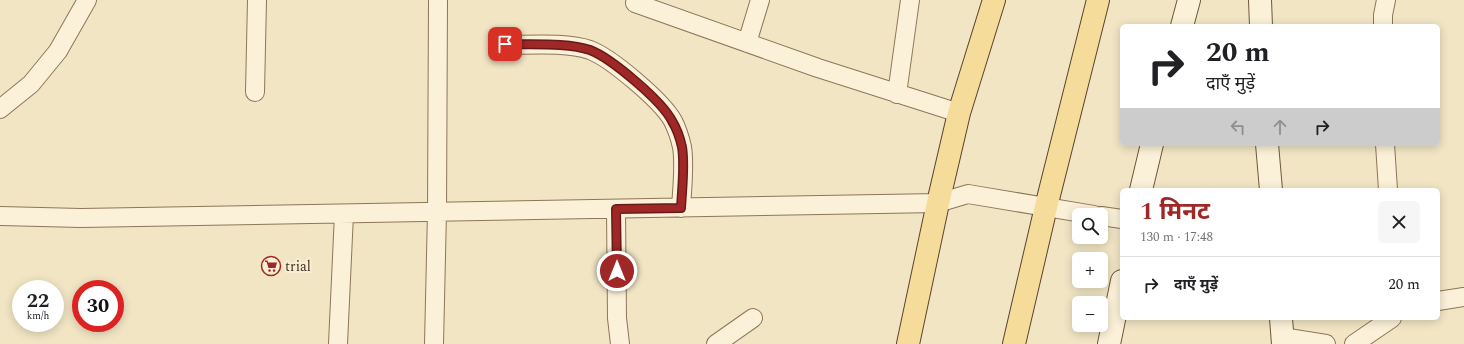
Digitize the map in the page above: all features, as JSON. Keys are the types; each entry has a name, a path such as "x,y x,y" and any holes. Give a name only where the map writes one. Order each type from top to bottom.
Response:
{"main road":[{"path":"908,344 959,113 994,0"},
{"path":"1014,344 1098,0"}],"street":[{"path":"0,109 31,84 58,51 87,0"},
{"path":"255,92 257,0"},
{"path":"434,344 437,212 438,0"},
{"path":"747,43 760,0"},
{"path":"897,94 910,0"},
{"path":"1183,24 1189,0"},
{"path":"1260,0 1261,24"},
{"path":"1383,24 1382,15 1386,0"},
{"path":"635,3 818,68 959,113"},
{"path":"505,44 570,46 589,50 612,61 652,97 672,120 682,147 681,208"},
{"path":"1141,188 1152,146"},
{"path":"1267,146 1271,188"},
{"path":"1385,146 1388,188"},
{"path":"0,216 81,218 938,204 968,194 1072,212"},
{"path":"616,209 617,318 620,344"},
{"path":"338,344 344,214"},
{"path":"1108,217 1120,220"},
{"path":"1109,344 1120,290"},
{"path":"1440,301 1464,297"},
{"path":"716,344 753,318"},
{"path":"1354,344 1389,320"},
{"path":"1282,333 1326,344"}],"place":[{"name":"trial","path":"271,266"}],"route":[{"path":"505,44 570,46 589,50 601,55 612,61 652,97 672,120 682,147 681,208 616,209 617,271"}]}
